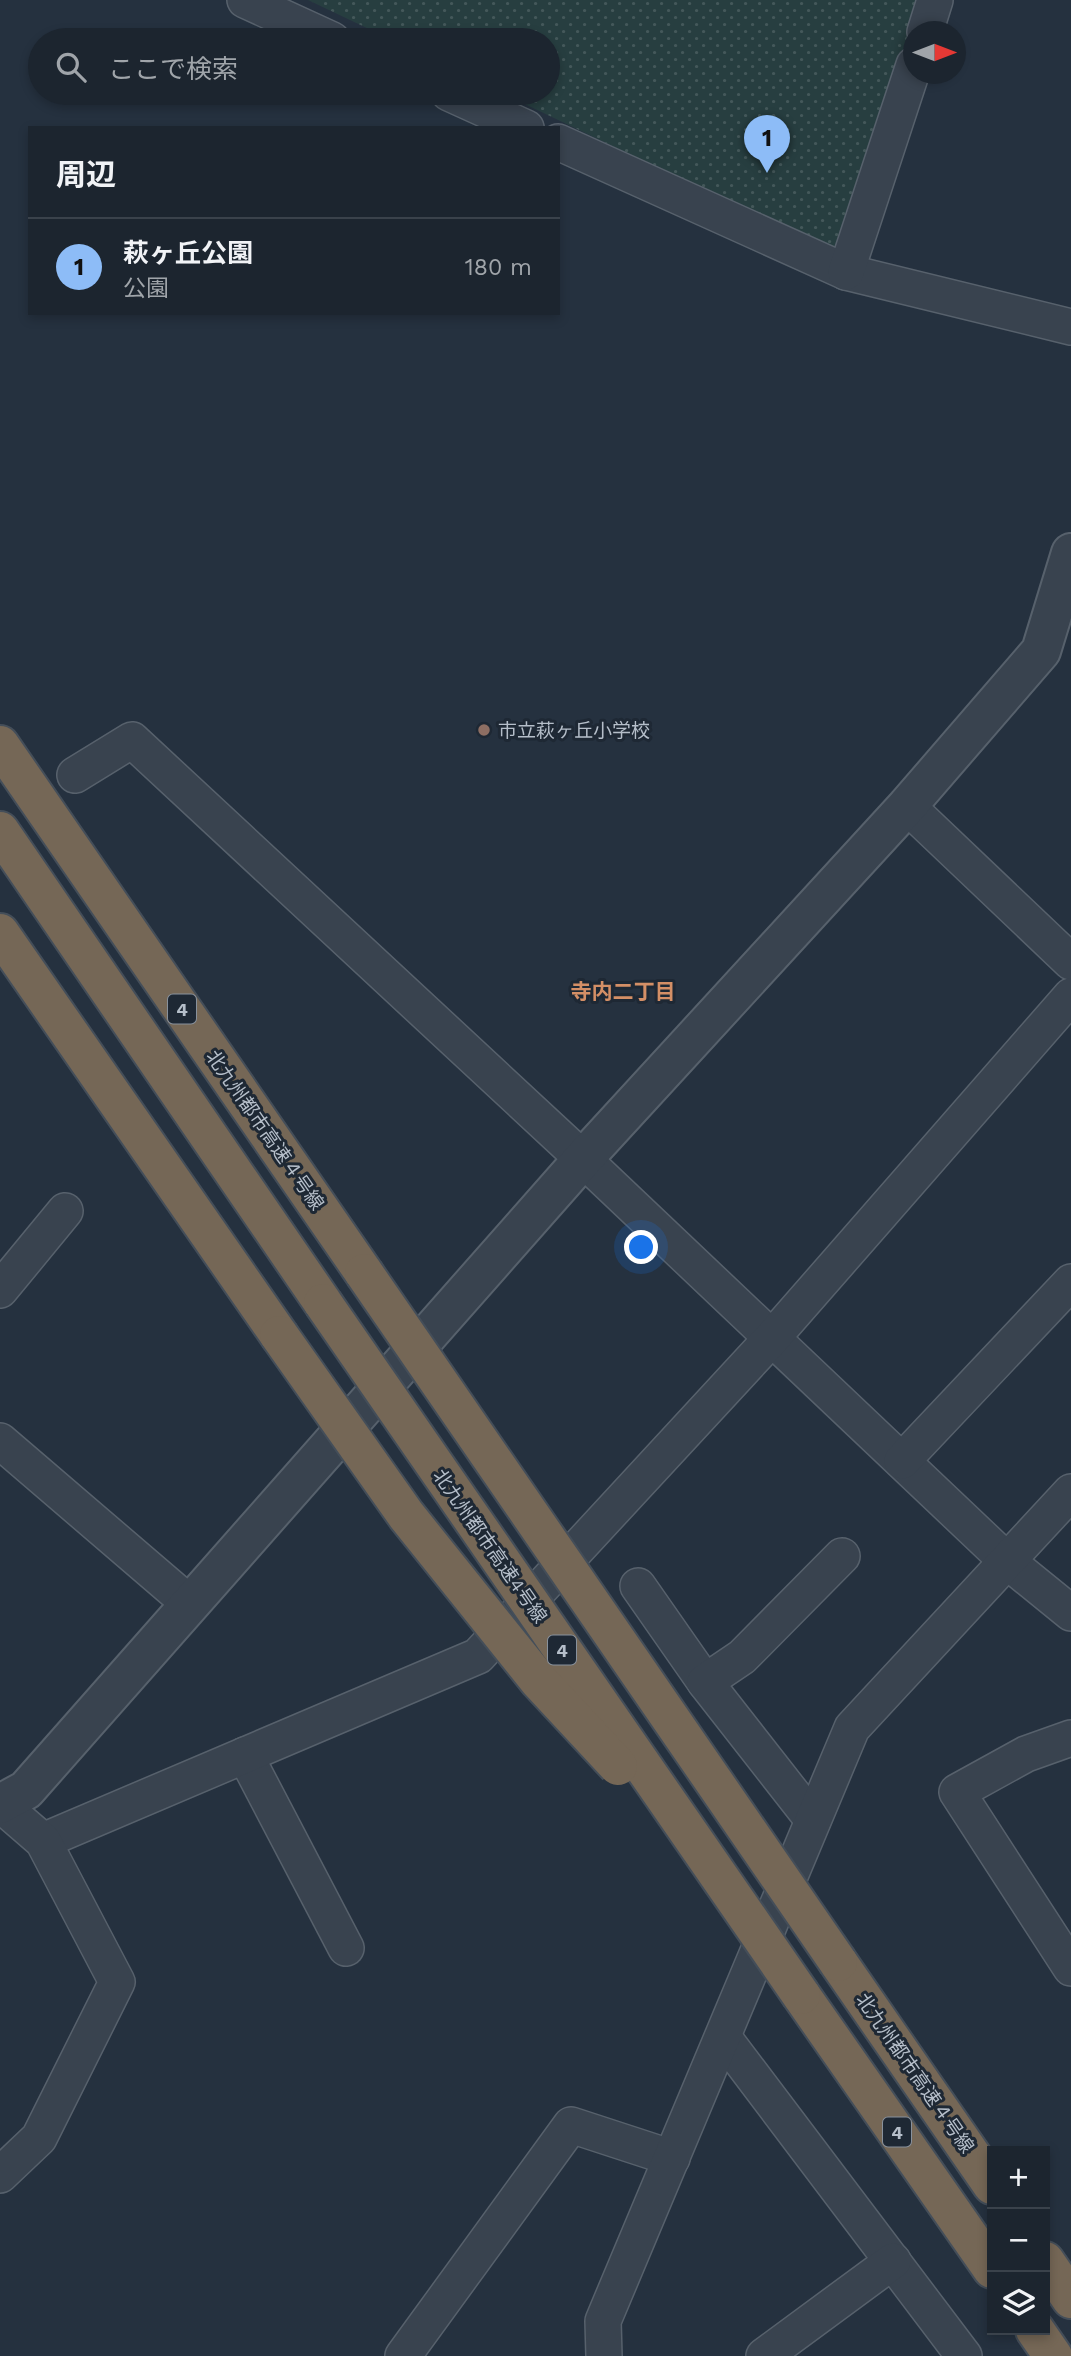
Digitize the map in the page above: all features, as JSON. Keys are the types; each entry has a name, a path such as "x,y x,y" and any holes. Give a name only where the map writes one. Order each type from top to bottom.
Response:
{"highway":[{"name":"北九州都市高速４号線","path":"0,745 987,2178"},
{"name":"北九州都市高速4号線","path":"0,831 708,1862 987,2262"},
{"path":"0,933 406,1515 539,1681 708,1862"},
{"path":"1050,2268 1071,2299"},
{"path":"1038,2335 1053,2356"}],"street":[{"path":"245,0 306,28"},
{"path":"928,21 935,0"},
{"path":"845,272 908,84"},
{"path":"475,105 522,126"},
{"path":"560,143 845,272 1071,327"},
{"path":"0,2175 39,2138 117,1982 43,1841 0,1804 26,1790 583,1159 907,806 1041,651 1071,553"},
{"path":"75,775 132,740 583,1159 1007,1561 1071,1613"},
{"path":"907,806 1071,962"},
{"path":"43,1841 478,1656 772,1338 1071,996"},
{"path":"0,1290 65,1211"},
{"path":"902,1461 1071,1282"},
{"path":"0,1441 190,1604"},
{"path":"604,2356 603,2321 852,1728 1071,1492"},
{"path":"705,1682 742,1657 842,1556"},
{"path":"638,1586 705,1682 813,1820"},
{"path":"1071,1738 1026,1754 957,1792 1071,1968"},
{"path":"245,1755 346,1948"},
{"path":"723,2037 964,2356"},
{"path":"403,2356 571,2125 672,2158"},
{"path":"764,2356 893,2261"}],"green space":[{"path":"308,0 920,0 913,21 903,21 903,53 838,254 527,105 560,105 560,28 367,28"}],"place":[{"name":"萩ヶ丘公園","path":"767,173"},
{"name":"市立萩ヶ丘小学校","path":"484,730"}],"district":[{"name":"寺内二丁目","path":"623,991"}]}
